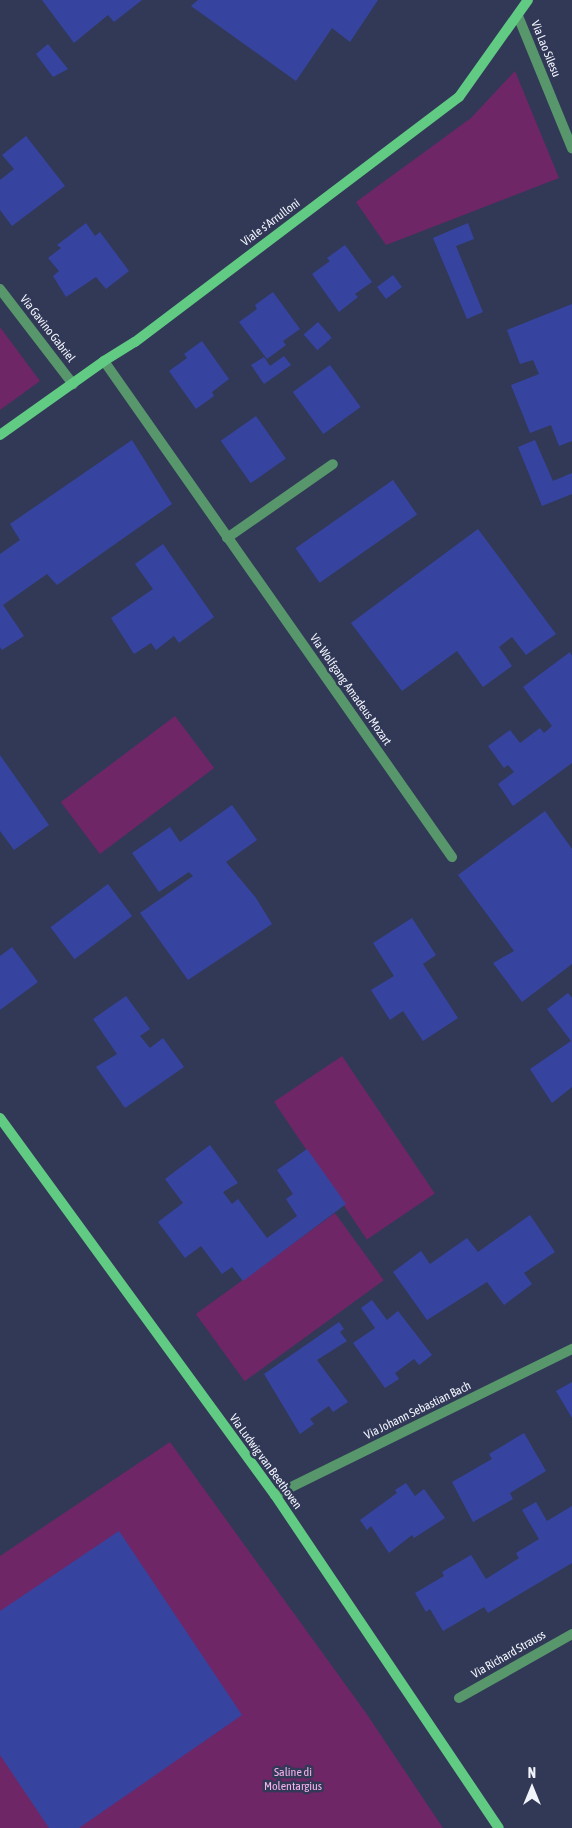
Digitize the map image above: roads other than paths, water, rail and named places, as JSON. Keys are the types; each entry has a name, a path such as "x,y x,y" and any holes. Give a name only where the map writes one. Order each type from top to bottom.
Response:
{"street":[{"name":"Viale s'Arrulloni","path":"0,435 104,361 143,336 459,97 528,0"},
{"name":"Via Lao Silesu","path":"518,16 572,148"},
{"name":"Via Gavino Gabriel","path":"0,289 73,384"},
{"name":"Via Wolfgang Amadeus Mozart","path":"104,361 452,857"},
{"path":"227,538 333,464"},
{"name":"Via Ludwig van Beethoven","path":"0,1118 275,1495 499,1828"},
{"name":"Via Johann Sebastian Bach","path":"275,1495 572,1349"},
{"name":"Via Richard Strauss","path":"459,1698 572,1634"}],"park label":[{"name":"Saline di Molentargius","path":"293,1780"}]}
